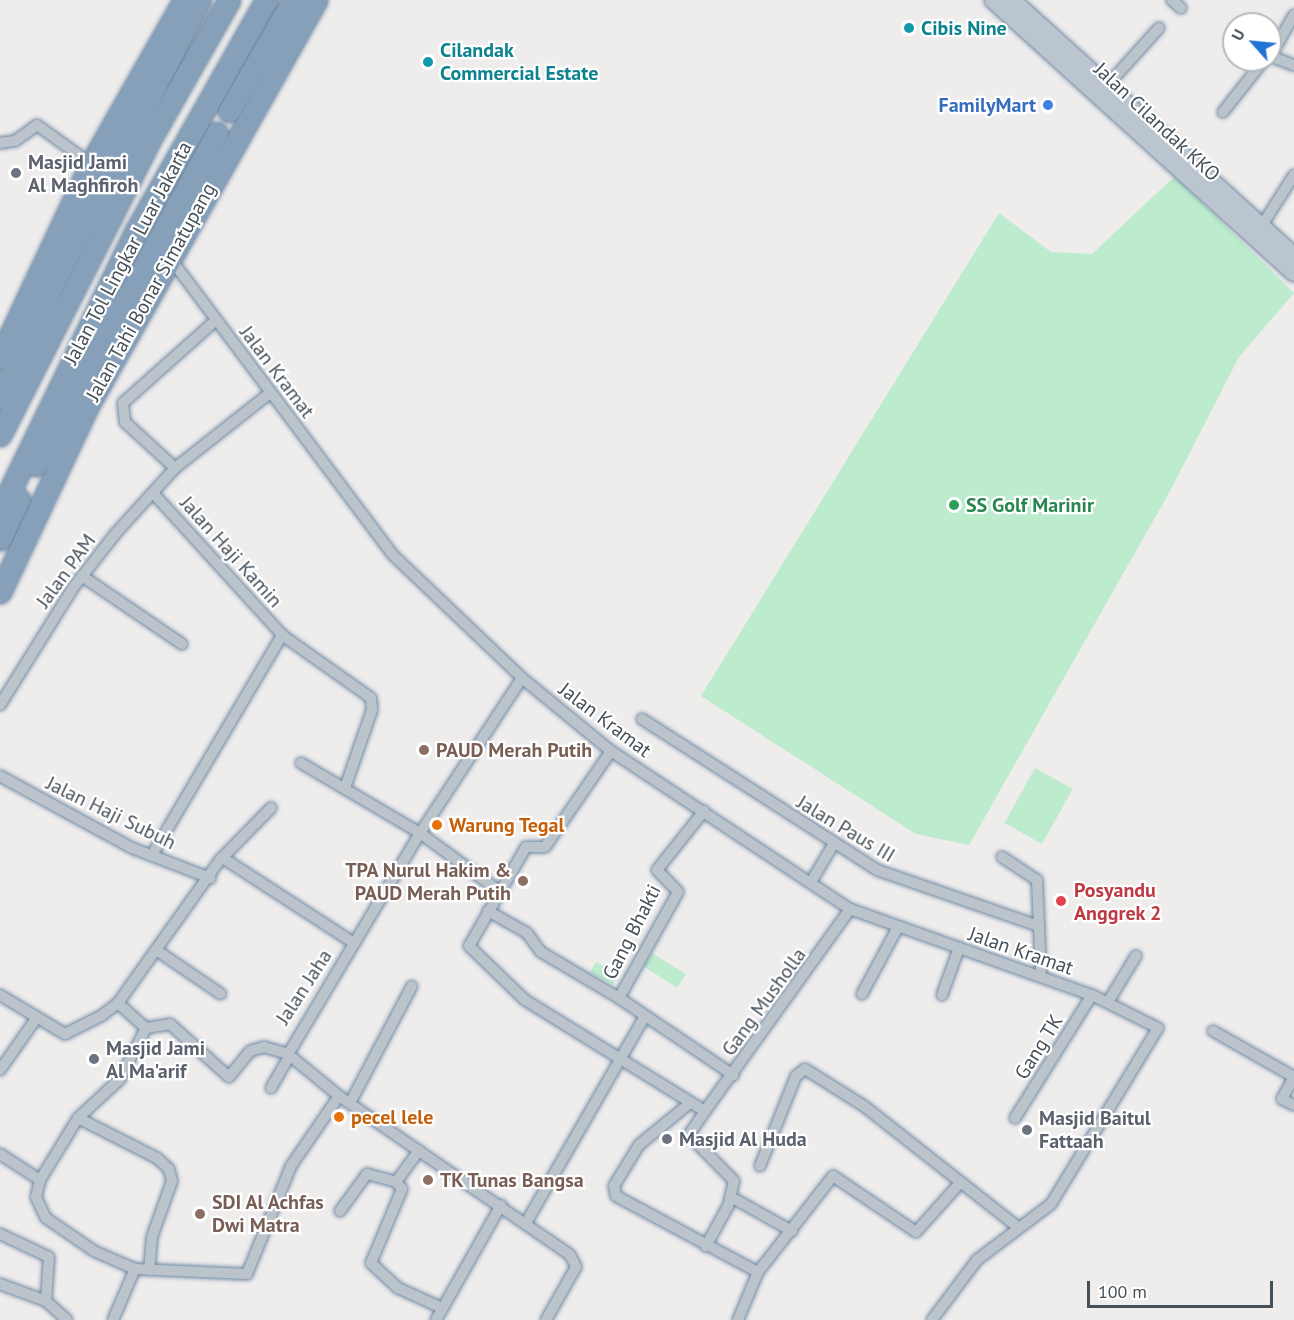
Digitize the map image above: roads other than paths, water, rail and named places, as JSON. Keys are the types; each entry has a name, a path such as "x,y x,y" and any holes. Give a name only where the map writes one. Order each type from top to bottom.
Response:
{"highway":[{"path":"0,357 91,165 184,0"},
{"path":"0,399 53,283 200,0"},
{"name":"Jalan Tol Lingkar Luar Jakarta","path":"0,435 154,132 229,0"},
{"name":"Jalan Tol Lingkar Luar Jakarta","path":"0,511 136,231 266,0"},
{"path":"229,111 293,0"},
{"name":"Jalan Tahi Bonar Simatupang","path":"0,591 88,405 316,0"},
{"path":"0,538 217,133"}],"street":[{"name":"Jalan Cilandak KKO","path":"993,0 1102,92 1257,232 1294,273"},
{"name":"Jalan Cilandak KKO","path":"1012,0 1102,92"},
{"path":"1172,0 1181,8"},
{"path":"1282,36 1294,15"},
{"path":"1102,92 1159,28"},
{"path":"1223,112 1255,72"},
{"path":"0,143 15,141 37,125 91,165"},
{"path":"1257,232 1294,175"},
{"name":"Jalan Cilandak KKO","path":"1257,232 1294,256"},
{"name":"Jalan Kramat","path":"169,258 382,542 522,678 611,751 850,909 1092,995 1158,1028 1069,1180 1051,1204 1019,1228"},
{"path":"175,468 125,422 123,403 216,320"},
{"name":"Jalan PAM","path":"0,705 82,576 153,493 175,468 270,393"},
{"name":"Jalan Haji Kamin","path":"153,493 282,635 374,703 345,789"},
{"path":"82,576 182,644"},
{"path":"152,855 282,635"},
{"name":"Jalan Jaha","path":"522,678 420,833 289,1055 339,1096 501,1205 570,1255 576,1267 546,1320"},
{"name":"Jalan Paus III","path":"642,719 833,845 901,880 1038,926"},
{"path":"611,751 545,847 526,847 499,891 469,950 525,1000 704,1111"},
{"path":"301,763 420,833 499,891"},
{"name":"Jalan Haji Subuh","path":"0,776 57,811 152,855 210,878"},
{"path":"0,995 35,1020 65,1034 118,1003 210,878 271,808"},
{"name":"Gang Bhakti","path":"705,811 657,870 678,892 619,998 733,1075"},
{"path":"811,882 833,845"},
{"path":"1002,857 1037,880 1041,976"},
{"path":"226,860 354,943"},
{"name":"Gang Musholla","path":"731,1197 734,1181 689,1135 850,909"},
{"path":"488,911 527,933 540,952 619,998"},
{"path":"862,994 898,927"},
{"path":"942,995 959,948"},
{"path":"156,951 221,994"},
{"path":"1108,1002 1136,956"},
{"path":"350,1103 412,986"},
{"name":"Gang TK","path":"1015,1118 1092,995"},
{"path":"118,1003 146,1028"},
{"path":"526,1223 645,1016"},
{"path":"0,1070 35,1020"},
{"path":"146,1028 170,1024 229,1077 250,1051 264,1047 289,1055 271,1088"},
{"path":"146,1028 120,1079 78,1118 40,1180 36,1197 46,1218 94,1251 135,1269 247,1274 291,1166 339,1096"},
{"path":"1213,1031 1294,1077 1282,1099 1294,1105"},
{"path":"760,1166 796,1076 805,1069 864,1106 959,1184 1019,1228 977,1260 932,1320"},
{"path":"690,1103 639,1145 614,1186 616,1196 664,1224 758,1272"},
{"path":"78,1118 169,1169 172,1181 152,1237 149,1270"},
{"path":"396,1182 419,1150"},
{"path":"0,1154 40,1180"},
{"path":"340,1211 367,1174 396,1182 402,1189 371,1263 398,1288 442,1308"},
{"path":"738,1320 758,1272 833,1176 916,1232 959,1184"},
{"path":"706,1246 731,1197 792,1231"},
{"path":"436,1320 501,1205"},
{"path":"994,1210 1009,1236"},
{"path":"0,1234 50,1257 46,1301"},
{"path":"113,1320 135,1269"},
{"path":"0,1284 46,1301 67,1320"}],"place":[{"name":"Cibis Nine","path":"909,28"},
{"name":"Cilandak Commercial Estate","path":"428,62"},
{"name":"FamilyMart","path":"1048,105"},
{"name":"Masjid Jami Al Maghfiroh","path":"16,173"},
{"name":"SS Golf Marinir","path":"954,505"},
{"name":"PAUD Merah Putih","path":"424,750"},
{"name":"Warung Tegal","path":"437,825"},
{"name":"TPA Nurul Hakim & PAUD Merah Putih","path":"523,881"},
{"name":"Posyandu Anggrek 2","path":"1061,901"},
{"name":"Masjid Jami Al Ma'arif","path":"94,1059"},
{"name":"pecel lele","path":"339,1117"},
{"name":"Masjid Baitul Fattaah","path":"1027,1130"},
{"name":"Masjid Al Huda","path":"667,1139"},
{"name":"TK Tunas Bangsa","path":"428,1180"},
{"name":"SDI Al Achfas Dwi Matra","path":"200,1214"}]}
